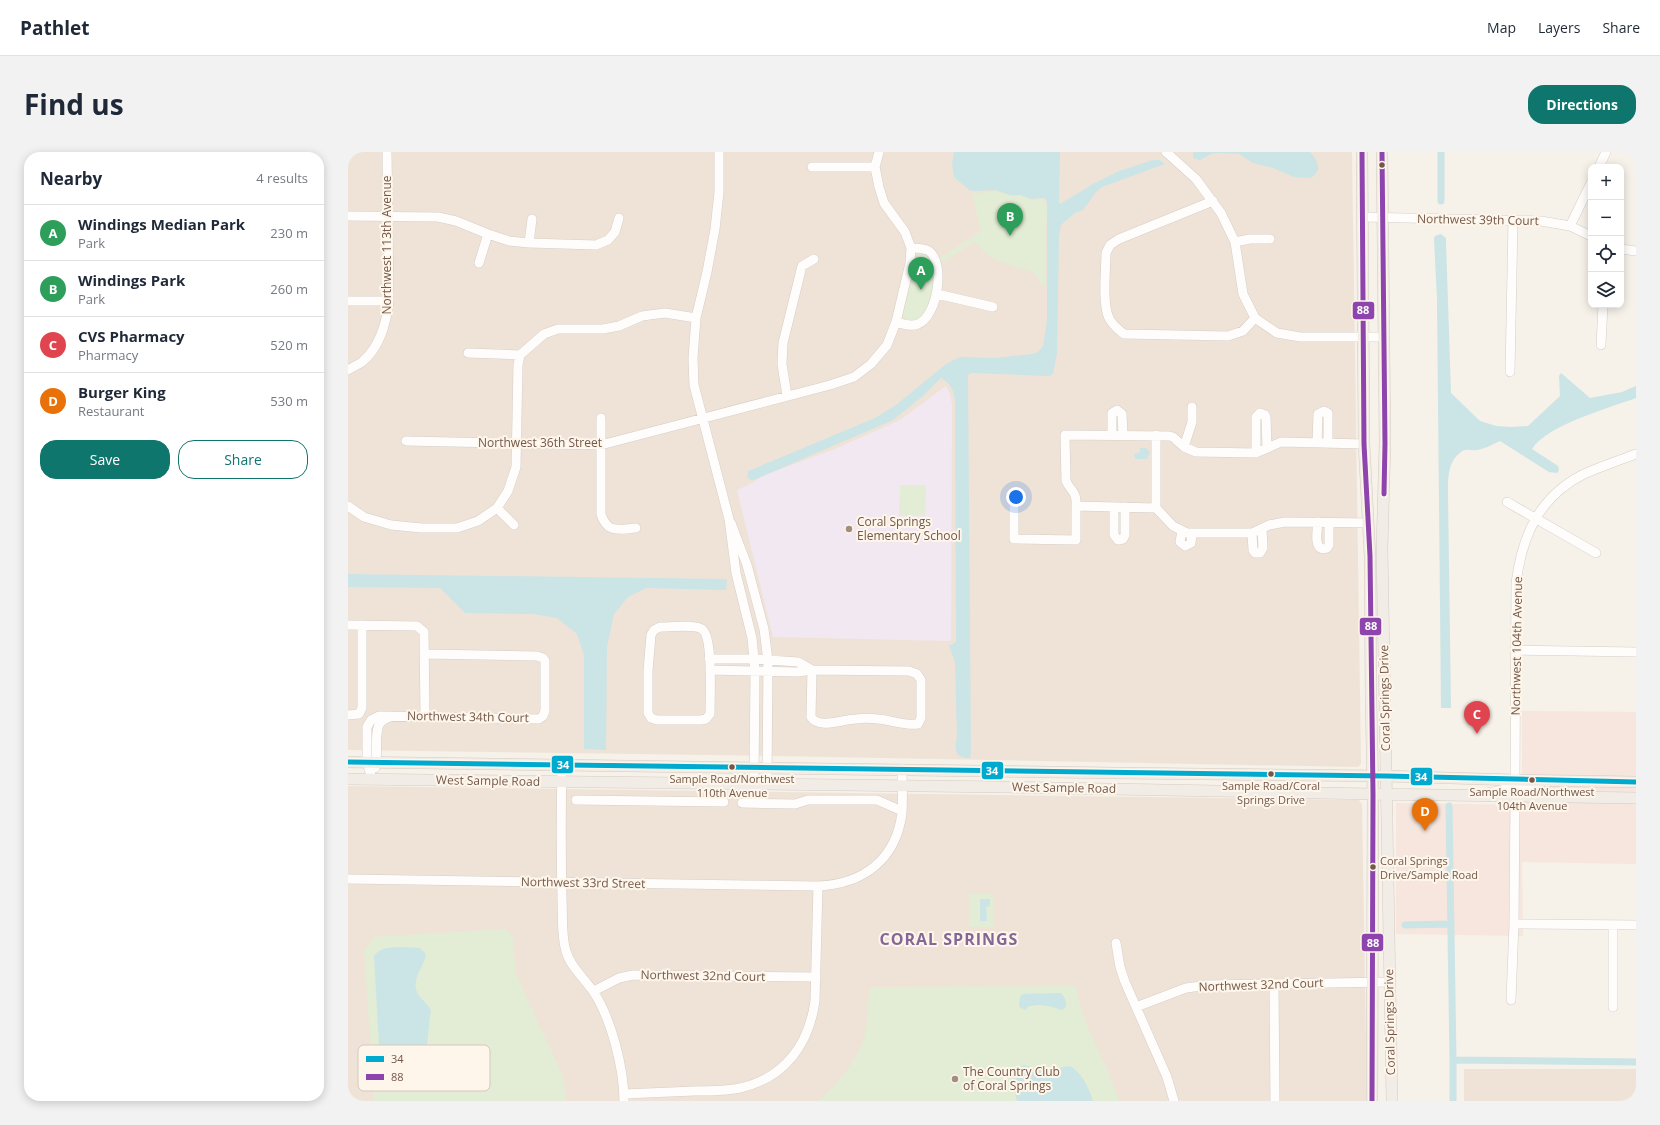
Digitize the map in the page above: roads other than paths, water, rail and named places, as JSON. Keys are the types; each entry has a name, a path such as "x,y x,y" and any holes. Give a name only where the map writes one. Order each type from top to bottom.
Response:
{"main road":[{"name":"Coral Springs Drive","path":"1362,152 1364,444 1368,523 1373,776 1372,1101"},
{"name":"Coral Springs Drive","path":"1382,152 1385,443 1382,548 1392,1101"},
{"name":"West Sample Road","path":"348,762 1386,776 1636,782"},
{"name":"West Sample Road","path":"348,779 1003,787 1636,798"}],"street":[{"name":"Northwest 113th Avenue","path":"348,370 362,362 377,344 386,325 389,301 387,152"},
{"path":"719,152 719,192 715,229 708,272 696,318 693,358 694,385 729,519 742,550 762,619 768,661 767,784"},
{"path":"879,152 875,167 884,204 905,232 910,248 925,249 932,254 937,268 937,294 926,316 921,322 913,325 896,322"},
{"path":"1166,152 1196,179 1221,213 1235,242 1243,294 1255,318 1277,333 1300,337 1383,337"},
{"path":"1600,164 1606,152"},
{"path":"812,167 875,167"},
{"path":"1570,226 1588,189"},
{"path":"1213,201 1119,239 1110,245 1106,253 1106,311 1109,320 1115,328 1124,334 1228,336 1243,331 1255,318"},
{"path":"348,216 438,217 456,221 509,241 596,245 608,240 615,232 619,218"},
{"name":"Northwest 39th Court","path":"1362,217 1541,221 1570,226 1588,235"},
{"path":"529,243 532,219"},
{"path":"1510,372 1513,221"},
{"path":"478,263 488,234"},
{"path":"1235,242 1250,239 1270,239"},
{"name":"Northwest 36th Street","path":"406,441 601,445 830,385 854,377 871,364 887,345 896,322 910,263 910,248"},
{"path":"1624,249 1636,251"},
{"path":"787,396 782,364 783,343 802,266 814,259"},
{"path":"937,294 993,308"},
{"path":"348,301 389,301"},
{"path":"1602,344 1603,308"},
{"path":"348,506 364,517 391,525 421,528 457,528 478,521 497,508 508,491 516,468 518,365 520,355 544,334 558,329 603,329 619,326 642,316 665,313 696,318"},
{"path":"468,353 520,355"},
{"path":"1184,447 1192,422 1192,407"},
{"path":"1112,435 1112,414 1117,410 1122,414 1123,435"},
{"path":"1317,443 1318,414 1324,411 1328,413 1328,443"},
{"path":"1256,453 1256,417 1260,413 1266,417 1267,448"},
{"path":"601,418 601,514 603,522 608,528 617,530 636,528"},
{"path":"1014,502 1014,539 1076,540 1075,494 1068,486 1066,481 1065,435 1156,435 1173,437 1184,447 1196,452 1256,453 1281,442 1364,444"},
{"path":"1156,435 1156,508 1173,526 1182,531 1192,533 1252,533 1269,524 1284,522 1368,523"},
{"name":"Northwest 104th Avenue","path":"1515,780 1516,583 1519,564 1528,531 1535,519 1561,488 1582,475 1636,454"},
{"path":"1507,502 1596,553"},
{"path":"1076,506 1156,508"},
{"path":"1114,507 1114,535 1118,540 1123,539 1125,535 1125,507"},
{"path":"497,508 514,525"},
{"path":"729,519 732,555 749,625 755,659 754,784 757,803"},
{"path":"1318,522 1317,543 1322,549 1328,548 1329,546 1329,522"},
{"path":"1252,533 1253,550 1260,553 1263,548 1262,529"},
{"path":"1182,531 1180,542 1185,546 1191,543 1192,533"},
{"path":"348,625 417,626 424,632 425,716"},
{"path":"348,715 359,714 362,708 362,625"},
{"path":"660,627 697,627 704,630 710,659 710,670 710,714 706,719 657,720 651,718 648,713 648,671 651,635 654,630 660,627"},
{"path":"1516,650 1636,652"},
{"name":"Northwest 34th Court","path":"372,779 372,762 367,726 371,720 379,716 539,719 543,716 545,711 545,661 542,658 537,656 425,654"},
{"path":"710,659 755,659 798,662 812,670"},
{"path":"710,670 798,672 812,670 909,671 917,674 920,680 920,718 918,724 912,725 878,719 854,719 821,724 814,721 811,717 812,670"},
{"path":"562,766 563,940 571,963 594,991 613,1036 619,1059 624,1097 718,1091 740,1088 761,1080 778,1070 794,1055 807,1035 815,1001 818,886"},
{"name":"Northwest 33rd Street","path":"348,879 562,883 835,885 852,881 867,873 881,862 891,847 898,830 902,811 902,769"},
{"path":"1476,796 1506,789 1514,784 1515,780"},
{"path":"1511,1000 1514,924 1515,796 1517,790 1521,787 1564,781"},
{"path":"576,800 724,802"},
{"path":"742,803 795,804 808,800 878,800 902,811"},
{"path":"1514,924 1636,925"},
{"path":"1612,1007 1613,925"},
{"path":"1116,943 1120,967 1167,1078 1174,1101"},
{"name":"Northwest 32nd Court","path":"594,991 619,978 633,975 816,977"},
{"name":"Northwest 32nd Court","path":"1136,1007 1186,988 1209,985 1390,982"},
{"path":"1274,985 1275,1101"}],"water":[{"path":"954,152 1060,152 1060,204 1093,184 1119,171 1153,160 1160,160 1165,164 1102,187 1096,192 1083,210 1075,213 1061,225 1059,236 1057,353 1053,374 1049,376 972,373 968,375 970,758 961,757 956,749 955,662 949,646 956,642 955,402 954,394 950,385 941,378 923,396 893,420 754,480 747,477 748,471 875,418 896,405 946,364 960,357 995,358 1032,354 1038,352 1043,346 1047,320 1047,201 1044,198 1031,199 1020,195 1010,195 995,190 969,190 954,177 952,164"},
{"path":"1193,152 1310,152 1315,158 1318,165 1318,170 1314,176 1310,178 1294,177 1273,168 1253,163 1239,154 1211,154 1200,160 1193,158"},
{"path":"1441,234 1446,238 1451,393 1480,421 1496,426 1528,426 1560,396 1559,376 1561,373 1590,398 1622,392 1636,386 1636,398 1595,412 1564,425 1540,440 1532,449 1558,466 1559,470 1557,473 1549,472 1500,441 1486,448 1463,451 1456,456 1453,461 1448,478 1451,708 1441,708 1437,299 1434,239 1435,236"},
{"path":"1140,448 1146,448 1150,452 1147,459 1135,459 1134,454 1140,452"},
{"path":"348,574 727,579 726,590 646,588 628,597 614,614 607,647 606,750 584,749 584,655 577,634 557,618 532,614 465,613 440,588 348,587"},
{"path":"980,899 990,899 990,906 986,907 987,921 980,921"},
{"path":"420,948 426,954 416,978 416,989 418,994 431,1010 427,1045 379,1045 374,956 382,949"},
{"path":"1061,993 1066,1005 1066,1007 1062,1010 1040,1005 1027,1007 1026,1010 1019,1007 1020,997 1023,994"},
{"path":"1025,1065 1041,1071 1070,1066 1082,1077 1093,1101 1017,1101 1014,1086 1014,1075 1018,1068"}],"waterway":[{"path":"1441,152 1441,201"},
{"path":"1449,806 1453,1060 1636,1062"},
{"path":"1405,925 1451,924"},
{"path":"1453,1060 1453,1101"}],"place":[{"name":"Windings Park","path":"1010,236"},
{"name":"Windings Median Park","path":"921,290"},
{"name":"Coral Springs Elementary School","path":"849,529"},
{"name":"CVS Pharmacy","path":"1477,734"},
{"name":"Sample Road/Northwest 110th Avenue","path":"732,767"},
{"name":"Sample Road/Coral Springs Drive","path":"1271,774"},
{"name":"Sample Road/Northwest 104th Avenue","path":"1532,780"},
{"name":"Burger King","path":"1425,831"},
{"name":"Coral Springs Drive/Sample Road","path":"1373,867"},
{"name":"The Country Club of Coral Springs","path":"955,1079"}],"district":[{"name":"CORAL SPRINGS","path":"949,939"}]}
